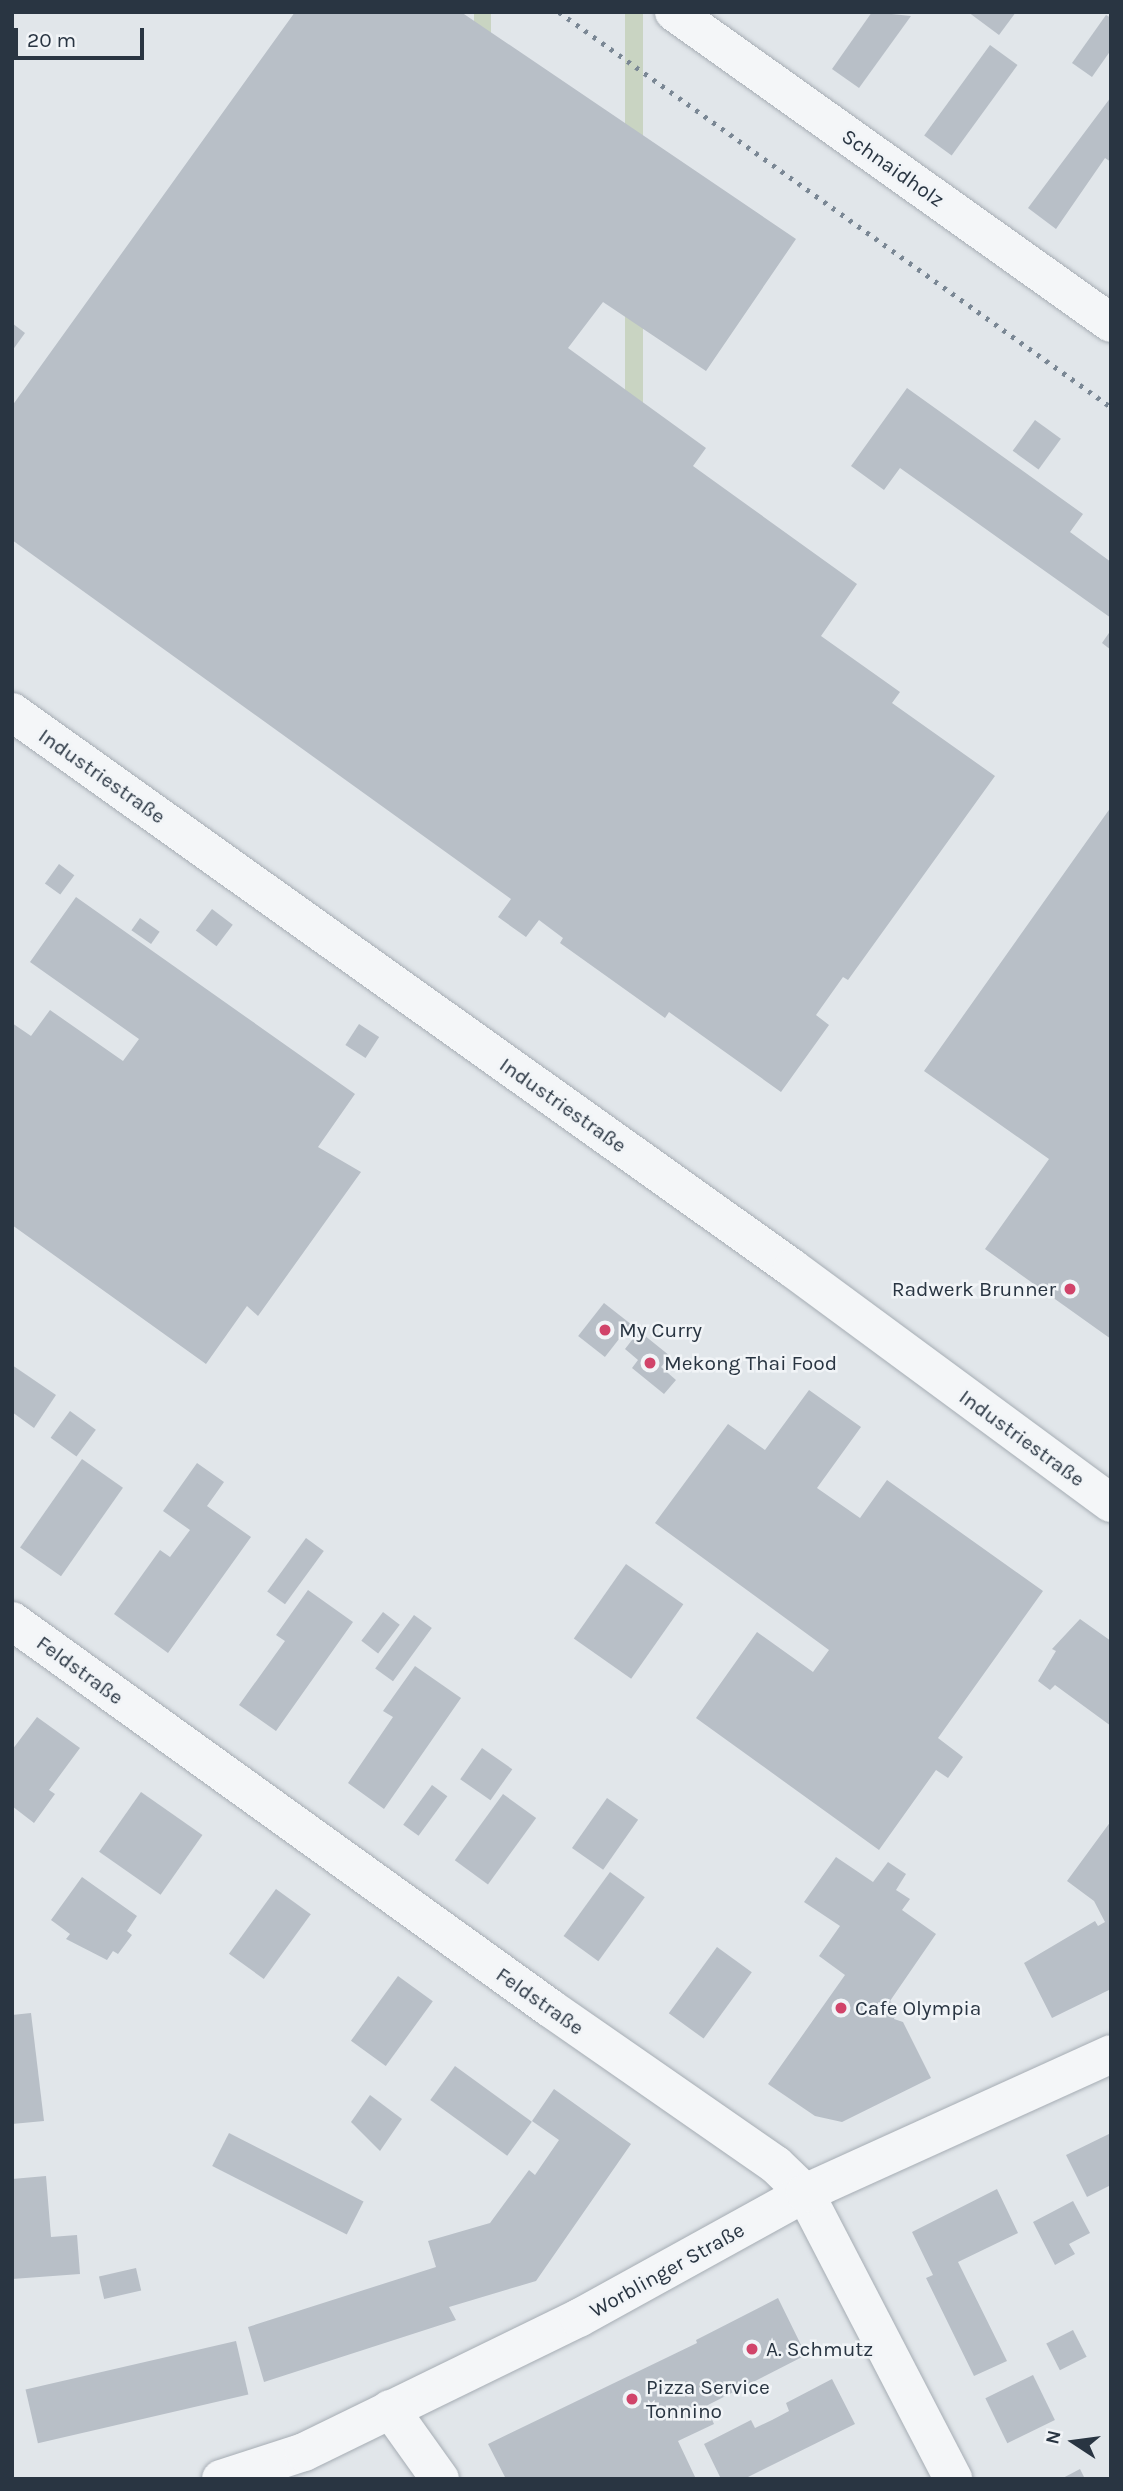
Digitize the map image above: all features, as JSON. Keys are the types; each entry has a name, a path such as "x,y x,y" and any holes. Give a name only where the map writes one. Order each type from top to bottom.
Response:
{"street":[{"name":"Schnaidholz","path":"674,12 1111,323"},
{"name":"Industriestraße","path":"12,712 792,1268 1111,1503"},
{"name":"Feldstraße","path":"12,1621 550,2008 776,2165 805,2193 953,2479"},
{"name":"Worblinger Straße","path":"221,2479 304,2452 579,2318 805,2193 1111,2054"},
{"path":"390,2409 440,2479"}],"green space":[{"path":"474,12 491,12 491,796 474,796"},
{"path":"625,12 643,12 643,610 625,610"}],"building":[{"path":"295,12 461,12 796,239 706,371 603,302 568,348 706,448 693,466 857,584 821,636 900,692 892,703 995,776 848,980 843,977 816,1015 829,1025 781,1092 669,1012 665,1018 560,943 563,938 539,920 526,937 498,917 511,899 12,540 12,406"},
{"path":"872,12 911,16 859,88 832,69"},
{"path":"968,12 1016,12 999,35"},
{"path":"1106,15 1111,18 1111,50 1092,77 1072,63"},
{"path":"990,45 1018,65 952,156 924,136"},
{"path":"1111,97 1111,162 1105,158 1056,229 1028,208"},
{"path":"12,323 25,333 12,351"},
{"path":"907,388 1083,514 1070,532 1111,562 1111,618 900,468 884,490 851,466"},
{"path":"1035,420 1061,439 1039,470 1013,451"},
{"path":"1111,630 1111,650 1102,643"},
{"path":"1111,807 1111,1339 985,1249 1049,1159 924,1071"},
{"path":"59,864 74,875 60,895 45,883"},
{"path":"76,897 355,1094 318,1147 361,1172 258,1316 247,1306 206,1364 12,1225 12,1023 31,1036 50,1010 123,1061 139,1039 30,962"},
{"path":"212,909 233,925 217,946 196,931"},
{"path":"140,918 160,932 151,944 131,930"},
{"path":"359,1024 379,1037 366,1058 345,1045"},
{"name":"My Curry","path":"604,1303 631,1324 605,1357 578,1336"},
{"name":"Mekong Thai Food","path":"639,1331 670,1356 661,1367 676,1380 664,1394 632,1368 638,1360 625,1349"},
{"path":"12,1365 56,1395 34,1428 12,1412"},
{"path":"809,1390 861,1427 817,1488 860,1518 887,1480 1043,1591 938,1738 963,1757 948,1778 936,1770 879,1850 696,1718 757,1632 813,1672 829,1650 655,1523 728,1424 765,1450"},
{"path":"70,1411 96,1430 76,1457 51,1438"},
{"path":"82,1459 123,1488 61,1576 20,1547"},
{"path":"197,1463 224,1482 207,1506 251,1537 168,1653 114,1614 160,1550 170,1557 190,1530 163,1511"},
{"path":"306,1538 324,1551 285,1604 267,1591"},
{"path":"626,1564 683,1604 631,1679 574,1639"},
{"path":"308,1590 353,1622 276,1731 239,1705 285,1641 276,1635"},
{"path":"383,1612 400,1625 378,1653 361,1641"},
{"path":"414,1615 432,1628 393,1681 375,1668"},
{"path":"1080,1619 1111,1641 1111,1726 1055,1685 1050,1690 1038,1681 1056,1651 1052,1649"},
{"path":"415,1666 461,1698 384,1809 348,1783 393,1717 383,1711"},
{"path":"37,1717 80,1748 49,1790 55,1794 34,1823 12,1806 12,1750"},
{"path":"482,1748 512,1769 491,1800 460,1779"},
{"path":"432,1785 447,1796 419,1836 403,1825"},
{"path":"141,1792 202,1835 161,1895 99,1852"},
{"path":"503,1794 536,1818 488,1884 455,1860"},
{"path":"607,1798 638,1820 603,1870 572,1848"},
{"path":"1111,1821 1111,1989 1052,2018 1024,1963 1095,1921 1098,1926 1105,1922 1094,1901 1067,1881"},
{"path":"836,1857 873,1882 888,1862 906,1874 896,1890 910,1899 902,1910 936,1934 890,2001 897,2008 894,2019 903,2022 931,2078 842,2122 815,2116 768,2084 845,1975 819,1956 840,1926 804,1902"},
{"path":"610,1872 645,1897 598,1961 564,1936"},
{"path":"82,1877 137,1916 127,1931 132,1935 118,1954 113,1951 107,1960 66,1939 70,1934 51,1920"},
{"path":"276,1889 311,1914 264,1979 229,1954"},
{"path":"717,1947 752,1972 704,2039 669,2013"},
{"path":"398,1976 433,2001 386,2066 351,2041"},
{"path":"31,2013 44,2121 12,2124 12,2015"},
{"path":"455,2066 532,2122 507,2156 430,2100"},
{"path":"554,2089 631,2144 536,2281 449,2307 456,2320 264,2382 248,2327 436,2267 428,2241 490,2223 529,2170 535,2175 559,2140 532,2121"},
{"path":"370,2095 402,2119 380,2151 351,2122"},
{"path":"229,2133 364,2202 347,2235 212,2166"},
{"path":"1111,2133 1111,2185 1087,2197 1066,2155"},
{"path":"46,2176 51,2237 77,2235 80,2274 12,2279 12,2179"},
{"path":"997,2189 1018,2233 958,2262 1007,2361 974,2376 926,2278 933,2275 912,2232"},
{"path":"1073,2201 1090,2233 1069,2244 1075,2254 1055,2265 1033,2222"},
{"path":"136,2268 141,2290 104,2299 99,2277"},
{"path":"778,2298 806,2355 706,2406 714,2424 678,2441 696,2479 506,2479 488,2444 697,2343 696,2340"},
{"path":"1073,2330 1087,2357 1060,2370 1046,2344"},
{"path":"236,2341 248,2395 38,2443 26,2390"},
{"path":"1033,2375 1055,2420 1007,2443 985,2398"},
{"path":"832,2379 855,2424 744,2479 721,2479 704,2444 751,2420 755,2428 772,2420 789,2411 786,2403"},
{"path":"1080,2469 1085,2479 1061,2479"}],"railway":[{"path":"559,12 1111,407"}],"place":[{"name":"Radwerk Brunner","path":"1070,1289"},
{"name":"My Curry","path":"605,1330"},
{"name":"Mekong Thai Food","path":"650,1363"},
{"name":"Cafe Olympia","path":"841,2008"},
{"name":"A. Schmutz","path":"752,2349"},
{"name":"Pizza Service Tonnino","path":"632,2399"}]}
